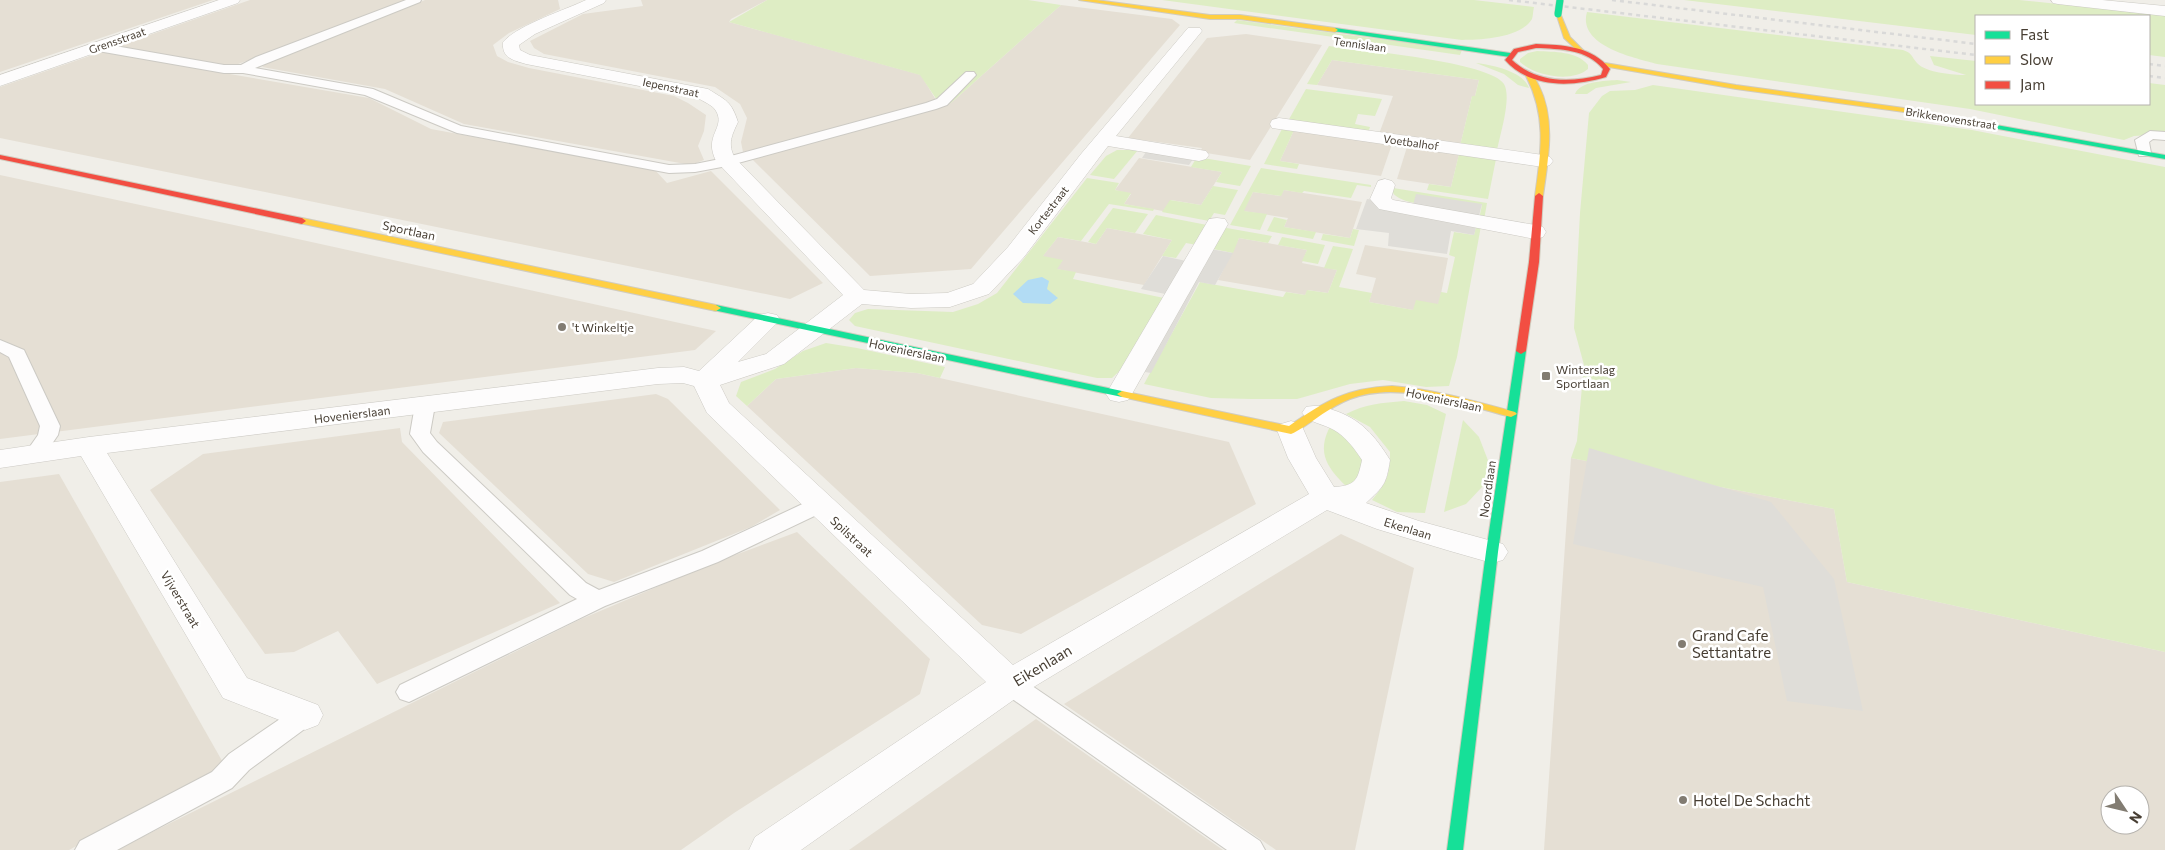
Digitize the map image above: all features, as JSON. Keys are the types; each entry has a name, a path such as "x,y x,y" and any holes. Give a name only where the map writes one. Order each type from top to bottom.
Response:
{"street":[{"name":"Grensstraat","path":"0,81 233,0"},
{"name":"Iepenstraat","path":"599,0 529,31 510,43 512,53 526,59 702,93 724,107 729,122 720,142 720,150 726,162"},
{"name":"Tennislaan","path":"1082,0 1202,24 1240,18 1511,60"},
{"path":"1540,47 1547,31 1558,14 1560,0"},
{"path":"2058,0 2165,11"},
{"path":"1558,14 1567,38 1605,70 1594,80 1560,82 1530,76 1511,60 1525,48 1540,47 1582,52"},
{"name":"Kortestraat","path":"857,296 911,301 950,300 981,289 1016,252 1103,140 1202,24"},
{"name":"Brikkenovenstraat","path":"1605,70 1938,115 2165,157"},
{"name":"Noordlaan","path":"1455,850 1492,552 1534,262 1535,232 1546,131 1541,94 1530,76"},
{"path":"1566,94 1578,82"},
{"name":"Noordlaan","path":"1546,131 1554,117"},
{"name":"Voetbalhof","path":"1279,124 1543,161"},
{"path":"1103,140 1199,155"},
{"name":"Sportlaan","path":"0,157 812,330"},
{"path":"705,381 775,359 857,296 726,162"},
{"path":"1385,185 1380,199 1386,205 1535,232"},
{"path":"1119,394 1217,224"},
{"path":"705,381 768,320"},
{"name":"Hovenierslaan","path":"812,330 1291,430 1316,413 1354,394 1396,390 1511,414"},
{"name":"Hovenierslaan","path":"0,460 89,446 658,376 684,374 705,381"},
{"name":"Spilstraat","path":"705,381 716,407 1010,684"},
{"name":"Eikenlaan","path":"769,850 1010,684 1326,497 1355,496 1372,481 1376,460 1362,437 1349,426 1316,413"},
{"path":"1291,430 1302,458 1326,497"},
{"name":"Vijverstraat","path":"89,446 235,688 305,714"},
{"name":"Ekenlaan","path":"1326,497 1363,514 1430,536 1492,552"}],"lane":[{"path":"242,69 260,60 416,0"},
{"path":"98,47 224,69 242,69 368,92 457,129 669,169 695,168 726,162 931,106 942,102 970,75"},
{"path":"2144,153 2142,140 2150,135 2165,136"},
{"path":"0,345 16,354 50,426 48,435 34,455"},
{"path":"425,405 420,434 430,447 578,589 597,600"},
{"path":"409,692 597,600 656,578 777,527 819,505"},
{"path":"1010,684 1250,850"},
{"path":"90,850 222,780 239,762 305,714"}],"shaded area":[{"path":"0,0 213,0 0,72"},
{"path":"250,0 408,0 233,66 115,47"},
{"path":"425,0 558,0 560,9 509,33 493,45 497,56 508,62 529,68 674,96 688,103 706,115 704,131 698,146 704,160 691,165 464,124 385,89 262,67 267,63"},
{"path":"641,0 767,0 731,19 729,22 921,75 936,100 816,134 743,152 741,142 747,118 740,104 715,87 544,54 534,48 530,41 583,14 643,6"},
{"path":"1061,5 1172,19 1180,25 971,269 870,276 750,157 951,103"},
{"path":"1246,34 1322,45 1250,160 1200,152 1202,148 1128,138 1207,38"},
{"path":"101,52 369,98 431,129 655,170 667,183 711,171 823,283 790,299 0,138 0,87"},
{"path":"1332,60 1479,80 1475,96 1472,96 1460,146 1379,134 1393,96 1317,85"},
{"path":"1294,130 1392,144 1381,176 1280,161"},
{"path":"1407,147 1459,154 1451,187 1397,179"},
{"path":"1148,149 1195,156 1189,165 1142,158"},
{"path":"1139,158 1222,172 1201,205 1171,200 1163,211 1124,204 1131,194 1115,190"},
{"path":"0,175 716,331 695,350 0,439"},
{"path":"1284,190 1362,202 1350,238 1284,227 1288,218 1243,211 1253,192 1280,196"},
{"path":"1416,194 1482,204 1474,235 1451,231 1447,254 1388,246 1389,233 1356,229 1367,199 1413,205"},
{"path":"1107,228 1172,240 1144,285 1056,269 1062,261 1042,257 1058,237 1096,244"},
{"path":"1239,238 1307,250 1302,263 1337,270 1328,293 1308,290 1305,295 1218,280"},
{"path":"1365,245 1448,258 1439,304 1413,310 1369,302 1376,278 1356,274"},
{"path":"1199,247 1233,253 1215,285 1199,282 1151,373 1139,371 1180,297 1141,289 1163,256 1191,262"},
{"path":"856,368 917,373 1229,442 1256,504 1021,634 982,625 747,406 776,379"},
{"path":"656,394 668,399 780,510 751,527 614,582 588,574 439,433 443,422"},
{"path":"400,428 402,442 560,603 377,684 338,631 294,652 265,654 150,490 203,454"},
{"path":"1589,448 1771,502 1834,579 1863,711 1787,701 1763,587 1573,544"},
{"path":"1571,458 1834,509 1847,582 2165,652 2165,850 1544,850"},
{"path":"59,474 225,766 69,850 0,850 0,482"},
{"path":"797,532 930,659 920,694 734,813 681,850 116,850 579,620 711,564"},
{"path":"1341,534 1414,568 1355,850 1276,850 1064,704"},
{"path":"1036,719 1223,850 849,850"}],"green space":[{"path":"767,0 1028,0 1061,5 951,103 941,106 920,75 729,22"},
{"path":"1162,0 1474,0 1534,7 1532,19 1519,30 1500,37 1462,40"},
{"path":"1684,0 2019,0 2165,15 2165,57 2150,55 2150,15 1975,15 1975,35"},
{"path":"1587,12 1903,50 1910,54 1921,66 1948,74 1966,75 1934,65 1930,56 1975,61 1975,105 2150,105 2150,83 2165,85 2165,134 2134,136 2124,140 1970,109 1657,64 1623,54 1599,42 1591,34 1586,24"},
{"path":"1237,20 1462,50 1460,55 1234,23"},
{"path":"1329,46 1451,63 1494,76 1504,84 1507,98 1497,151 1460,146 1472,96 1475,96 1479,80 1332,60 1317,85 1307,84"},
{"path":"1537,51 1558,52 1578,57 1588,65 1588,69 1573,76 1563,77 1535,71 1520,62 1520,59 1528,53"},
{"path":"1476,63 1498,67 1514,73 1526,82 1529,88 1518,85 1504,74"},
{"path":"1617,80 1631,82 1596,88 1587,94 1575,94 1582,86 1587,84"},
{"path":"1653,85 1972,130 2165,167 2165,652 1847,582 1834,509 1571,458 1577,441 1584,365 1574,328 1580,213 1589,113 1602,96 1610,91 1635,90"},
{"path":"1306,89 1382,99 1375,116 1358,114 1355,124 1370,127 1368,133 1288,121"},
{"path":"1282,129 1294,130 1280,161 1299,164 1297,169 1264,164"},
{"path":"1117,150 1138,150 1114,179 1090,175 1106,156"},
{"path":"1459,154 1496,159 1488,199 1427,190 1429,184 1451,187"},
{"path":"1197,157 1251,166 1240,186 1216,182 1222,172 1191,167"},
{"path":"1261,168 1371,185 1371,187 1357,185 1351,198 1304,191 1302,193 1284,190 1281,196 1253,192 1244,211 1267,214 1260,230 1230,225"},
{"path":"1087,178 1119,183 1115,190 1131,193 1124,204 1154,209 1153,211 1109,204 1081,241 1058,237 1043,256 1063,260 1057,269 1076,272 1073,279 1164,298 1128,363 1112,378 1097,378 855,326 849,320 855,313 868,309 953,312 978,304 997,293"},
{"path":"1213,186 1238,190 1225,215 1214,213 1209,221 1162,212 1170,200 1201,205"},
{"path":"1393,188 1487,203 1484,220 1479,219 1482,205 1434,205 1409,202 1393,193"},
{"path":"1113,208 1148,214 1135,233 1107,228 1096,244 1088,242"},
{"path":"1156,215 1207,225 1197,245 1186,243 1176,258 1162,256 1172,240 1143,234"},
{"path":"1274,217 1287,220 1284,227 1316,232 1313,239 1267,231"},
{"path":"1476,226 1481,226 1457,357 1449,386 1426,387 1383,380 1350,384 1297,399 1251,399 1211,398 1144,384 1200,282 1283,297 1286,292 1305,295 1307,290 1328,293 1337,270 1324,268 1333,246 1353,249 1339,287 1372,293 1369,302 1413,310 1416,300 1438,304 1441,292 1447,293 1455,257 1449,255 1454,232 1474,235"},
{"path":"1221,227 1272,236 1268,243 1239,238 1233,253 1208,248"},
{"path":"1353,229 1359,230 1354,246 1321,240 1323,234 1350,238"},
{"path":"1282,237 1325,245 1318,264 1302,261 1307,250 1278,245"},
{"path":"826,343 945,367 940,378 917,373 856,368 776,379 747,406 736,396 741,382 775,369 803,351"},
{"path":"1404,401 1427,405 1446,414 1425,513 1397,512 1372,500 1387,478 1390,452 1370,427 1346,414 1367,406"},
{"path":"1463,420 1479,437 1489,463 1483,486 1466,504 1444,512"},
{"path":"1331,425 1361,450 1366,469 1349,489 1335,474 1326,460 1324,444"}],"water":[{"path":"1042,277 1049,281 1047,289 1058,298 1050,304 1023,303 1013,294 1028,280"}],"railway":[{"path":"1509,0 1975,55"},
{"path":"1612,0 1975,44"},
{"path":"2150,64 2165,66"},
{"path":"2150,76 2165,78"}],"traffic: fast":[{"path":"1558,14 1560,0"},
{"path":"1335,30 1510,55"},
{"path":"1904,110 2165,157"},
{"path":"716,308 1122,394"},
{"path":"1455,850 1492,552 1521,351"}],"traffic: slow":[{"path":"1082,0 1210,17 1240,17 1335,30"},
{"path":"1558,14 1567,38 1582,52"},
{"path":"1605,65 1736,87 1904,110"},
{"path":"1530,76 1537,90 1545,120 1545,150 1539,196"},
{"path":"302,221 716,308"},
{"path":"1122,394 1291,430 1337,401 1354,394 1373,390 1412,391 1433,394 1511,414"}],"traffic: jam":[{"path":"1536,46 1565,48 1584,52 1593,56 1607,69 1604,76 1592,79 1566,82 1553,81 1528,75 1517,69 1508,60 1516,50 1536,46"},
{"path":"0,157 302,221"},
{"path":"1521,351 1534,262 1539,196"}],"place":[{"name":"'t Winkeltje","path":"562,327"},
{"name":"Winterslag Sportlaan","path":"1546,376"},
{"name":"Grand Cafe Settantatre","path":"1682,644"},
{"name":"Hotel De Schacht","path":"1683,800"}]}
